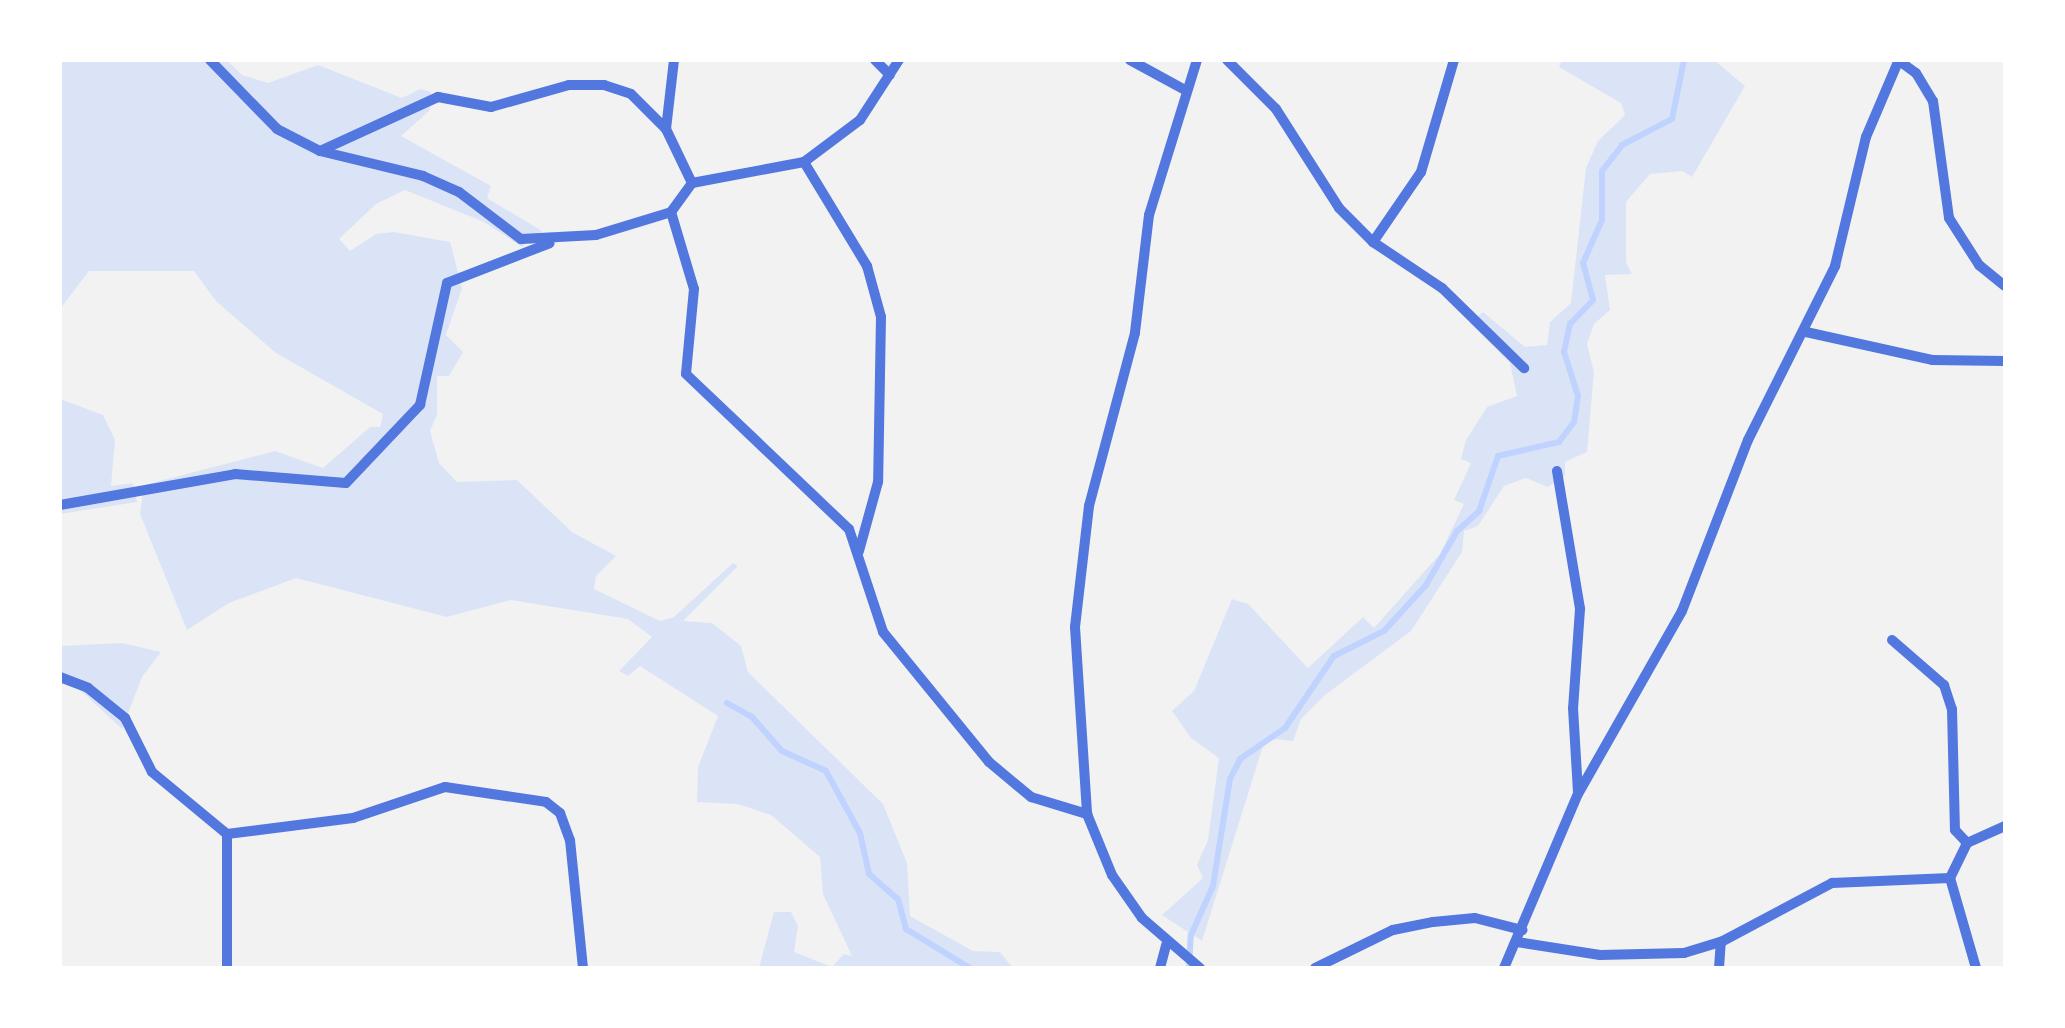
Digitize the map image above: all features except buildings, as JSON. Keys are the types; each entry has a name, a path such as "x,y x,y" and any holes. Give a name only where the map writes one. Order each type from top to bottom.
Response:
{"street":[{"path":"210,60 277,129 320,151 423,176 459,192 522,239 556,241"},
{"path":"666,129 674,60"},
{"path":"874,60 890,75"},
{"path":"60,505 236,474 346,482 420,405 448,284 556,241 671,212 692,183 804,162 860,120 900,60"},
{"path":"1130,60 1185,90"},
{"path":"1197,60 1149,215 1135,333 1090,506 1077,585 1087,814 1112,875 1166,946 1200,968"},
{"path":"1227,60 1276,109 1339,208 1373,242 1442,288 1524,368"},
{"path":"1373,242 1420,172 1454,60"},
{"path":"1504,968 1578,794 1675,626 1748,440 1806,332 1835,266 1866,137 1898,61 1916,72 1933,102 1949,218 1971,255 2005,286"},
{"path":"320,151 438,98 491,106 569,85 604,85 631,94 666,129 692,183"},
{"path":"804,162 867,266 881,317 878,482 859,552"},
{"path":"671,212 694,289 686,374 834,511 859,552 883,632 990,762 1031,796 1087,814"},
{"path":"1806,332 1932,360 2005,361"},
{"path":"1557,471 1580,609 1574,708 1578,794"},
{"path":"1892,640 1944,685 1953,726 1955,830 1967,844"},
{"path":"60,677 88,688 125,718 152,772 228,834 353,818 446,787 546,802 560,813 570,840 582,968"},
{"path":"1976,968 1950,878 1967,844 2005,826"},
{"path":"227,968 228,834"},
{"path":"1315,968 1393,930 1475,918 1520,936 1600,956 1684,953 1721,942 1832,883 1950,878"},
{"path":"1719,968 1721,942"},
{"path":"1160,968 1166,946"}],"shaded area":[{"path":"60,60 227,60 242,75 268,83 318,65 402,98 420,89 431,92 430,110 401,136 491,186 487,198 542,231 522,247 484,222 405,190 376,204 339,239 350,251 376,234 394,232 450,242 462,288 446,335 463,352 449,376 437,376 437,415 430,431 439,463 457,482 517,480 572,532 616,556 596,576 594,589 660,621 674,617 733,563 738,566 683,621 712,623 741,646 748,672 883,804 907,863 910,916 973,951 1000,952 1013,968 759,968 774,912 791,912 798,926 794,952 832,967 844,954 852,956 823,894 820,857 771,815 738,804 697,802 698,767 718,716 640,666 628,676 619,671 652,637 628,619 511,600 447,617 296,578 229,603 187,630 140,514 144,485 275,451 323,468 370,427 380,427 383,414 276,353 216,301 194,271 89,271 60,309"},
{"path":"1562,60 1714,60 1745,86 1692,177 1682,171 1650,174 1626,202 1626,262 1632,274 1605,275 1610,310 1594,324 1587,344 1594,372 1587,452 1565,462 1565,476 1548,487 1526,478 1504,486 1478,526 1464,531 1462,552 1411,631 1325,695 1301,719 1293,741 1274,739 1263,746 1202,941 1162,915 1203,878 1197,865 1208,840 1219,758 1191,738 1172,711 1194,691 1232,599 1248,604 1308,668 1363,617 1374,628 1440,554 1464,504 1454,500 1471,463 1461,459 1466,440 1487,407 1517,396 1510,363 1470,323 1483,312 1525,347 1547,345 1550,322 1571,303 1586,168 1598,141 1625,115 1621,103 1559,67"},
{"path":"60,399 103,415 115,440 111,486 133,483 137,502 60,514"},
{"path":"122,643 161,652 142,677 122,729 79,689 60,683 60,646"}],"waterway":[{"path":"1189,968 1191,935 1213,886 1230,779 1240,759 1285,728 1334,656 1384,631 1426,585 1457,531 1479,511 1498,456 1559,442 1574,422 1578,396 1564,352 1570,324 1593,300 1583,263 1602,220 1602,171 1622,145 1672,119 1684,60"},
{"path":"727,703 752,717 782,751 826,771 860,833 869,874 898,899 906,929 970,968"}]}
